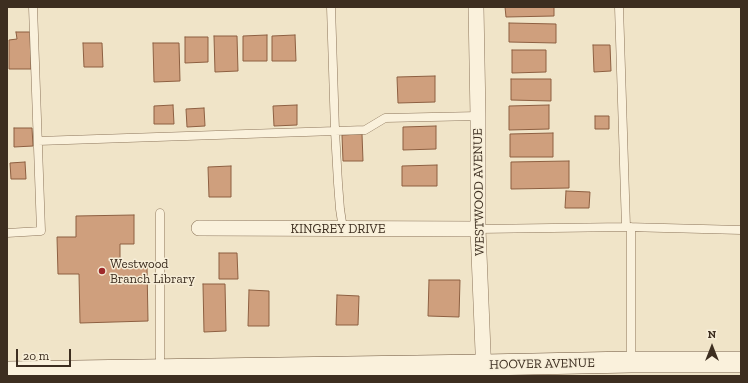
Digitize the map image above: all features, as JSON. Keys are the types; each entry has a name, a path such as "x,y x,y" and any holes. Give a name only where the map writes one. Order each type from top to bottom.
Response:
{"street":[{"name":"WESTWOOD AVENUE","path":"476,7 478,229 484,370"},
{"name":"KINGREY DRIVE","path":"199,228 478,229"},
{"name":"HOOVER AVENUE","path":"7,372 160,369 202,372 484,370 631,362 741,362"}],"lane":[{"path":"7,233 41,231 33,7"},
{"path":"332,7 333,94 338,183 343,229"},
{"path":"619,7 629,227 631,362"},
{"path":"38,141 335,132 365,130 385,118 478,116"},
{"path":"160,213 160,369"},
{"path":"478,229 629,227 741,230"}],"building":[{"path":"505,7 554,7 554,16 506,17"},
{"path":"509,23 556,24 556,43 509,42"},
{"path":"16,32 30,32 31,69 9,69 9,40 17,39"},
{"path":"267,35 267,61 243,61 243,36"},
{"path":"295,35 296,61 272,61 272,36"},
{"path":"214,36 237,36 238,71 215,72"},
{"path":"185,37 208,37 208,62 185,63"},
{"path":"83,43 102,43 103,67 84,67"},
{"path":"153,43 179,43 180,81 154,82"},
{"path":"593,45 610,45 611,71 594,72"},
{"path":"512,50 546,50 546,72 512,73"},
{"path":"435,76 435,102 398,103 397,77"},
{"path":"511,79 551,79 551,101 511,100"},
{"path":"173,105 174,124 154,124 154,106"},
{"path":"297,105 297,125 274,126 273,106"},
{"path":"549,105 549,129 509,130 509,106"},
{"path":"204,108 205,126 187,127 186,109"},
{"path":"595,116 609,116 609,129 595,129"},
{"path":"436,126 436,149 403,150 403,127"},
{"path":"14,128 32,128 33,146 14,147"},
{"path":"553,133 553,157 510,157 510,134"},
{"path":"362,134 363,161 343,161 342,135"},
{"path":"569,161 569,188 511,189 511,162"},
{"path":"25,162 26,179 11,179 10,163"},
{"path":"437,165 437,186 402,186 402,166"},
{"path":"231,166 231,197 209,197 208,167"},
{"path":"566,191 590,192 589,208 565,208"},
{"name":"Westwood Branch Library","path":"134,215 134,244 120,244 120,267 147,267 148,321 80,323 79,274 58,274 57,237 76,237 76,216"},
{"path":"219,253 237,253 238,279 219,279"},
{"path":"429,280 460,280 459,317 428,316"},
{"path":"203,284 225,284 226,331 204,332"},
{"path":"249,290 269,291 269,326 248,326"},
{"path":"337,295 359,296 358,325 336,325"}],"place":[{"name":"Westwood Branch Library","path":"102,271"}]}
